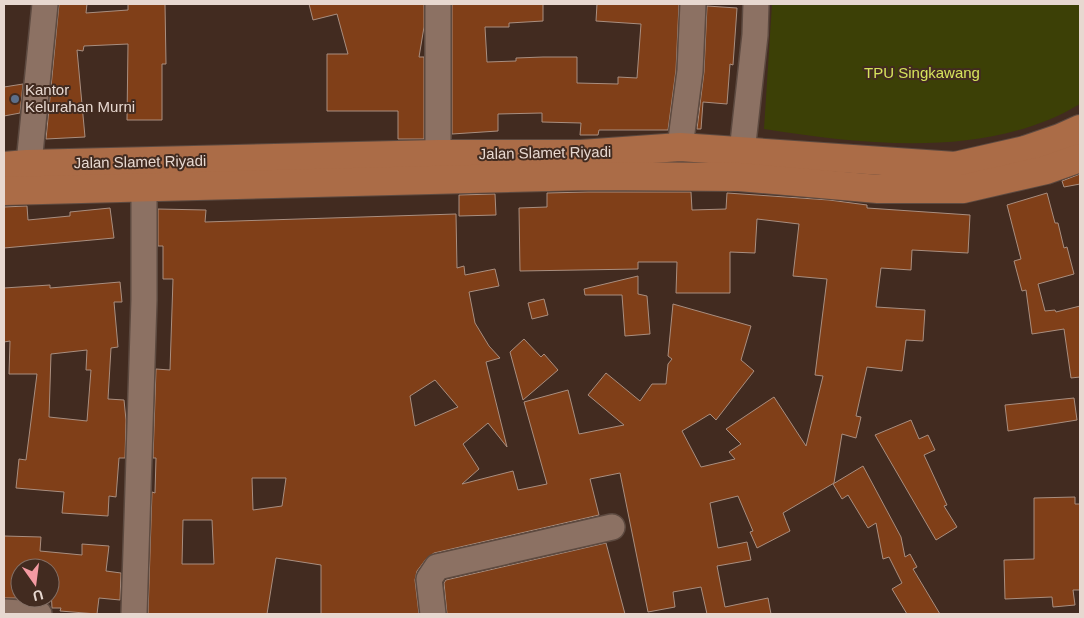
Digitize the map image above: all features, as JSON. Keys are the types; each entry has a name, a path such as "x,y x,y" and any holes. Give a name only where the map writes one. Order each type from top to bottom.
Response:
{"main road":[{"name":"Jalan Slamet Riyadi","path":"15,177 255,160 438,154 581,154 680,147 955,166 1025,150 1060,138 1080,128"},
{"name":"Jalan Slamet Riyadi","path":"15,177 144,187 588,176 739,178 878,189 963,189 1046,170 1080,158"}],"street":[{"path":"15,177 45,4"},
{"path":"438,4 438,154"},
{"path":"680,147 690,71 693,4"},
{"path":"742,152 755,35 756,4"},
{"path":"134,614 144,300 144,187"},
{"path":"433,614 429,579 432,571 438,567 612,527"},
{"path":"4,612 39,614"}],"green space":[{"name":"TPU Singkawang","path":"772,4 1080,4 1080,104 1044,122 1006,133 966,140 926,143 885,143 843,140 764,129"}],"building":[{"path":"59,4 87,4 86,13 128,10 128,4 165,4 166,64 162,64 162,120 127,120 128,44 84,46 83,51 77,50 85,137 46,139"},
{"path":"309,4 424,4 424,27 419,57 424,57 424,139 398,139 398,111 327,111 327,54 348,54 337,14 313,20"},
{"path":"452,4 543,4 543,21 509,23 509,27 485,27 487,62 516,61 516,58 577,57 577,83 618,84 618,77 637,78 641,24 596,21 597,4 679,4 676,70 668,130 599,130 598,135 580,135 581,123 542,122 542,113 498,114 498,131 452,134"},
{"path":"707,6 737,8 733,65 730,64 727,104 703,102 701,129 697,129 704,72"},
{"name":"Kantor Kelurahan Murni","path":"23,84 20,113 4,116 4,87"},
{"path":"1080,174 1080,184 1064,187 1062,181"},
{"path":"691,192 692,210 726,209 727,193 829,200 867,205 867,208 970,215 968,253 912,250 911,270 881,268 876,307 925,310 923,341 906,340 902,371 867,367 856,416 861,417 856,438 842,434 834,483 783,513 790,531 757,548 750,532 753,531 738,496 710,503 718,548 747,542 751,560 717,566 725,607 768,598 771,614 707,614 701,587 673,592 675,607 648,612 620,473 590,479 599,515 434,553 426,559 417,571 415,580 419,614 321,614 321,565 276,558 267,614 148,614 152,492 155,493 156,458 153,458 156,369 170,370 173,279 163,279 163,246 158,246 158,209 206,210 205,222 456,214 457,268 464,266 465,275 495,269 499,286 469,292 475,323 489,346 500,358 486,362 507,447 488,423 463,444 479,469 462,484 513,471 518,490 547,484 524,402 568,390 579,434 624,425 588,395 606,373 640,401 652,384 666,384 668,364 672,359 668,356 673,304 751,326 741,360 754,371 716,420 710,414 682,431 701,467 735,459 729,452 741,444 726,429 774,397 806,446 823,376 815,375 827,279 793,276 799,224 757,219 755,253 730,252 730,293 676,293 677,262 638,262 638,269 520,271 519,208 547,207 547,193","holes":["435,380 458,407 415,426 410,396","252,478 286,478 282,506 253,510","183,520 212,520 214,564 182,564"]},
{"path":"1047,193 1055,223 1058,223 1064,248 1067,247 1074,274 1038,284 1045,311 1055,310 1056,312 1080,306 1080,377 1071,378 1064,329 1032,334 1026,290 1022,291 1014,261 1021,259 1007,205"},
{"path":"495,194 496,215 459,216 459,195"},
{"path":"27,206 28,220 70,216 70,212 110,208 114,238 4,248 4,207"},
{"path":"638,276 638,294 647,296 650,334 625,336 622,295 585,295 584,289"},
{"path":"120,282 122,302 114,302 118,347 111,348 108,399 124,400 126,420 125,458 119,458 116,497 109,496 108,516 62,513 64,492 16,488 19,459 26,460 37,374 9,374 10,341 4,342 4,288 50,285 50,288","holes":["87,350 86,370 91,370 87,421 49,417 51,354"]},
{"path":"544,299 548,315 532,319 528,303"},
{"path":"524,339 541,357 544,354 558,370 523,400 510,352"},
{"path":"1074,398 1077,420 1008,431 1005,405"},
{"path":"911,420 919,439 928,435 935,450 924,455 947,505 944,506 957,527 936,540 875,435"},
{"path":"863,466 901,537 905,557 910,554 917,567 913,569 940,614 907,614 892,589 902,583 889,557 883,559 876,523 868,528 848,495 842,499 833,484"},
{"path":"1075,497 1075,504 1080,504 1080,590 1073,590 1075,605 1053,607 1052,597 1005,599 1004,560 1034,559 1034,498"},
{"path":"4,536 41,537 40,551 82,555 82,544 109,546 106,571 121,573 120,600 99,598 97,614 60,611 60,558 10,558 10,598 4,598"},
{"path":"606,543 625,614 447,614 444,583 446,580"}],"place":[{"name":"Kantor Kelurahan Murni","path":"15,99"}]}
